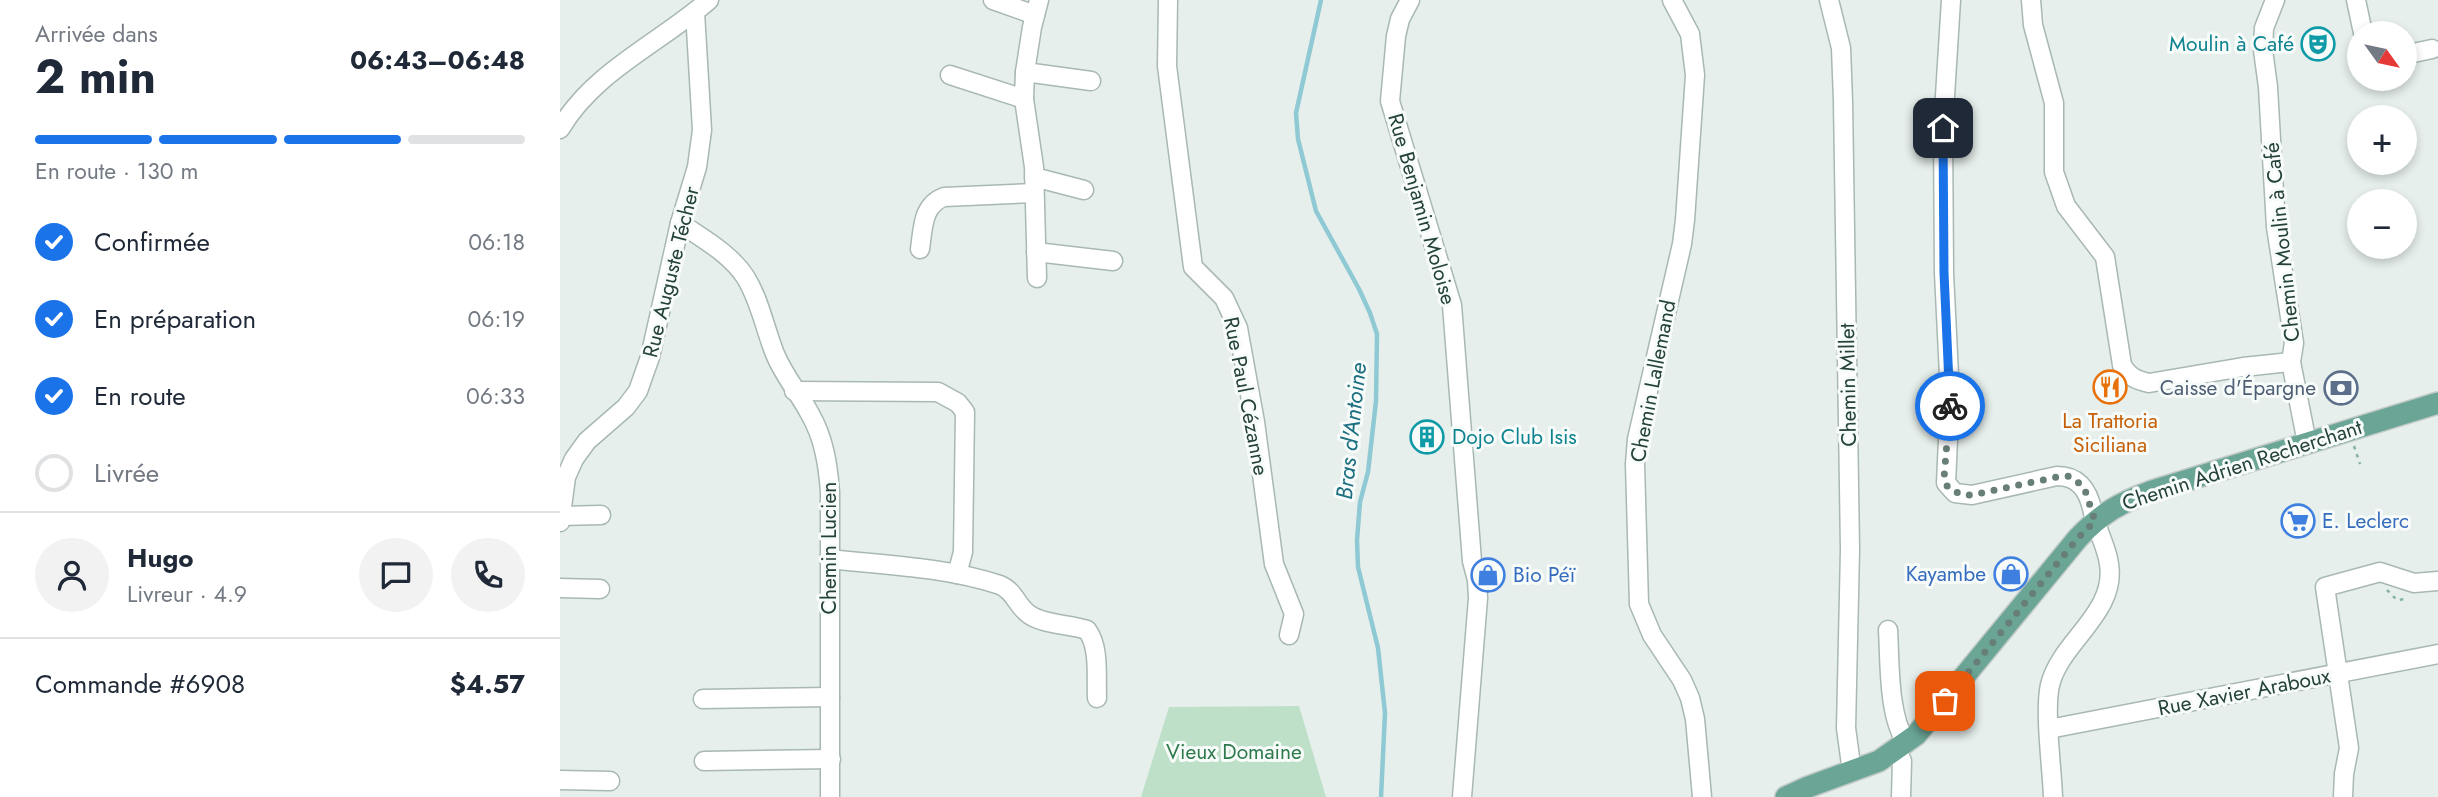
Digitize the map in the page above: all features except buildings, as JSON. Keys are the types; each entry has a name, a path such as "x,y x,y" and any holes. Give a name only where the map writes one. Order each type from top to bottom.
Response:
{"main road":[{"name":"Chemin Adrien Recherchant","path":"1786,797 1879,761 1902,746 1938,710 2078,538 2095,521 2122,502 2438,403"}],"street":[{"path":"560,129 586,95 611,72 709,0"},
{"path":"993,0 1037,7 1025,72 1024,99 1034,185 1037,278"},
{"name":"Rue Paul Cézanne","path":"1168,0 1167,66 1194,267 1224,298 1238,328 1255,422 1274,564 1293,614 1289,635"},
{"name":"Rue Benjamin Moloise","path":"1410,0 1400,19 1396,36 1390,101 1452,305 1472,561 1477,580 1478,598 1462,797"},
{"name":"Chemin Lallemand","path":"1672,0 1690,34 1695,75 1682,244 1637,439 1635,464 1640,604 1644,619 1682,680 1690,698 1695,719 1702,797"},
{"name":"Chemin Millet","path":"1829,0 1840,48 1843,101 1850,550 1846,728 1852,772"},
{"path":"1951,0 1943,128 1944,273 1950,396 1946,483 1955,493 1972,495 2070,476 2084,487 2109,563 2108,590 2100,606 2053,674 2049,692 2053,797"},
{"path":"2032,0 2033,25 2054,103 2054,172 2066,206 2105,257 2122,365 2128,375 2150,383 2243,367 2291,362"},
{"name":"Chemin Moulin à Café","path":"2274,0 2264,28 2263,50 2268,87 2276,227 2294,343 2291,362 2307,443"},
{"path":"2356,0 2360,21"},
{"name":"Rue Auguste Técher","path":"560,522 566,477 574,459 587,441 626,407 642,383 650,357 680,223 697,167 702,130 695,12"},
{"path":"2417,52 2432,49"},
{"path":"1025,72 1091,81"},
{"path":"950,75 1024,99"},
{"path":"920,249 926,214 935,200 1034,185 1084,190"},
{"name":"Chemin Lucien","path":"680,223 730,258 746,278 758,303 776,356 794,391 810,413 828,463 830,797"},
{"path":"1036,252 1113,261"},
{"path":"794,391 938,392 958,403 965,412 963,552 957,574"},
{"path":"561,507 601,515"},
{"path":"829,559 957,574 1003,586 1012,592 1028,614 1087,630 1095,647 1097,698"},
{"path":"2343,797 2349,748 2325,587 2380,572 2414,583 2438,581"},
{"path":"560,588 600,589"},
{"path":"1888,630 1892,688 1902,746 1901,797"},
{"name":"Rue Xavier Araboux","path":"2049,729 2438,654"},
{"path":"704,699 830,697"},
{"path":"704,761 831,759"},
{"path":"560,780 610,780"}],"green space":[{"name":"Vieux Domaine","path":"1299,706 1326,797 1141,797 1169,707"}],"waterway":[{"name":"Bras d'Antoine","path":"1321,0 1296,113 1298,139 1316,211 1359,289 1377,334 1376,401 1368,472 1360,502 1357,540 1358,567 1378,648 1385,713 1381,797"}],"way so far":[{"path":"1945,701 2078,538 2095,521 2084,487 2070,476 1972,495 1955,493 1948,488 1944,478 1950,406"}],"place":[{"name":"Moulin à Café","path":"2318,44"},
{"name":"La Trattoria Siciliana","path":"2110,387"},
{"name":"Caisse d'Épargne","path":"2341,388"},
{"name":"Dojo Club Isis","path":"1427,437"},
{"name":"E. Leclerc","path":"2298,521"},
{"name":"Kayambe","path":"2011,574"},
{"name":"Bio Péï","path":"1488,575"}],"route":[{"path":"1943,128 1944,273 1950,406"}]}
